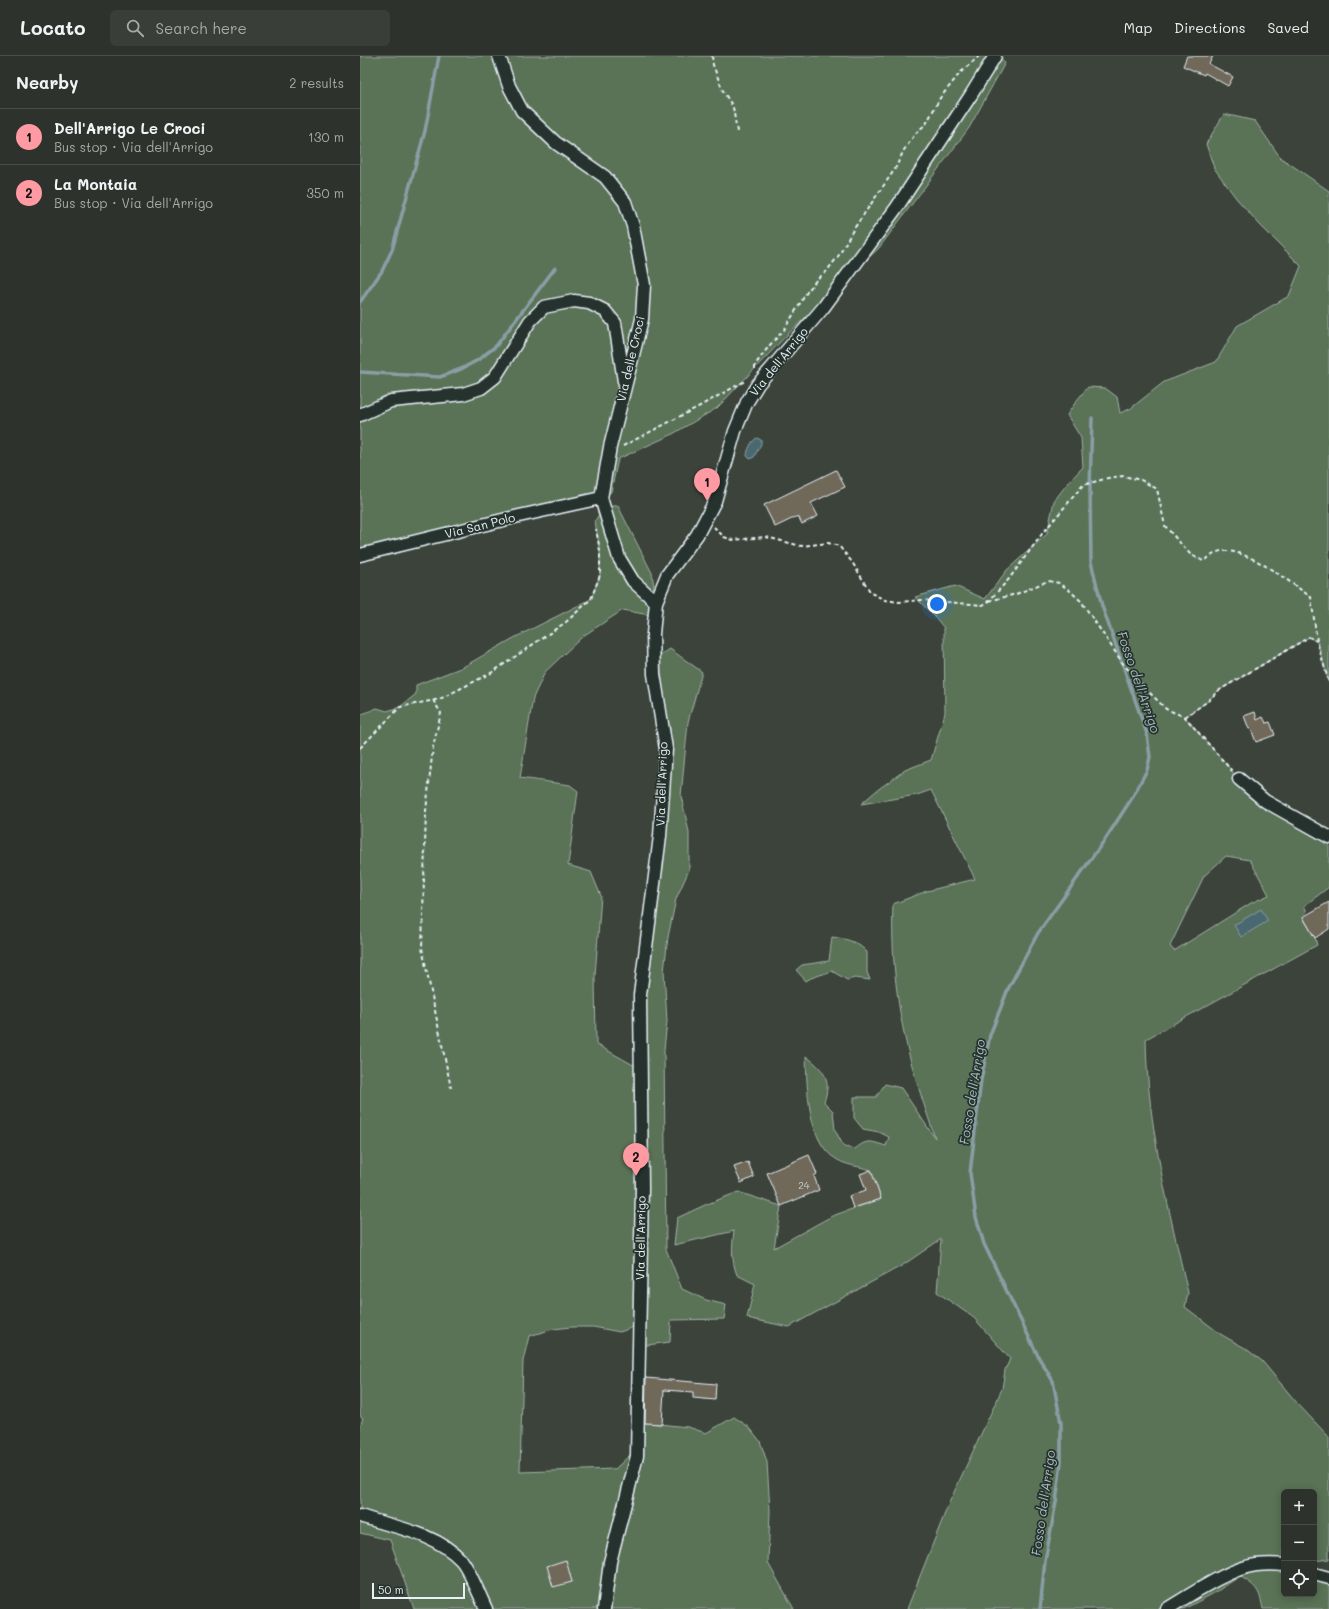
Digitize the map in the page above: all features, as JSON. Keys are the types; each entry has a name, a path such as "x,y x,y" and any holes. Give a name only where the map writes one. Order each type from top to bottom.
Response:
{"street":[{"name":"Via delle Croci","path":"499,56 509,86 522,111 556,143 605,177 625,202 633,226 644,286 642,319 609,452 601,498 619,558 634,581 656,602"},
{"name":"Via dell'Arrigo","path":"604,1609 610,1562 637,1456 642,1188 640,995 660,836 666,749 654,674 653,634 656,602 667,574 697,534 715,501 735,431 747,402 758,384 823,308 897,207 995,56"},
{"path":"360,415 391,401 464,394 481,388 494,377 530,321 544,307 574,301 589,303 605,311 615,323 625,386"},
{"name":"Via San Polo","path":"360,555 519,516 601,498"},
{"path":"1239,780 1265,801 1329,837"},
{"path":"360,1516 425,1536 447,1548 462,1560 486,1609"},
{"path":"1167,1609 1200,1588 1237,1570 1256,1565 1281,1565"},
{"path":"1317,1575 1329,1578"}],"path":[{"path":"712,56 713,65 723,91 733,107 737,132"},
{"path":"755,365 769,346 784,330 807,292 817,279 826,272 839,255 853,230 895,169 904,150 926,124 940,98 960,74 979,56"},
{"path":"609,452 628,444 751,378"},
{"path":"988,602 1009,579 1042,534 1083,485 1108,478 1124,476 1141,480 1157,489 1165,526 1190,554 1204,561 1221,551 1235,552 1258,562 1277,573 1311,597 1317,641 1329,683"},
{"path":"705,520 724,537 733,540 766,537 801,546 828,542 839,546 852,562 871,593 885,600 899,602 922,600 983,605 1048,582 1059,583 1081,601 1124,665 1143,686 1166,709 1184,717 1239,780"},
{"path":"360,748 400,706 440,699 491,673 566,622 591,599 600,575 600,551 596,529"},
{"path":"1184,717 1208,701 1218,691 1309,637 1317,641"},
{"path":"433,700 441,714 433,747 426,811 422,948 451,1088"}],"green space":[{"path":"360,56 999,56 1005,63 969,128 879,248 788,334 717,408 671,435 618,459 611,492 601,498 360,555"},
{"path":"1224,114 1255,121 1280,157 1329,191 1329,683 1317,642 1309,637 1218,691 1208,701 1185,717 1239,779 1329,837 1329,887 1304,906 1306,913 1303,918 1315,938 1317,945 1146,1039 1147,1071 1150,1103 1160,1167 1188,1293 1185,1307 1222,1335 1245,1348 1262,1361 1297,1403 1329,1437 1329,1559 1317,1561 1317,1489 1281,1489 1281,1597 1317,1597 1317,1575 1329,1578 1329,1609 1263,1609 1256,1589 1240,1576 1216,1592 1184,1609 907,1609 949,1503 1002,1389 1005,1370 1010,1359 974,1318 937,1292 941,1239 903,1265 789,1327 747,1318 755,1284 737,1275 732,1253 734,1231 674,1245 677,1218 738,1192 781,1206 774,1248 832,1216 881,1199 871,1170 849,1165 836,1159 826,1151 819,1140 810,1112 806,1056 818,1066 825,1076 827,1087 824,1102 833,1111 835,1130 844,1147 855,1149 867,1142 873,1142 886,1146 889,1137 879,1132 863,1129 854,1118 854,1097 876,1097 885,1084 901,1088 935,1138 914,1072 902,1023 894,964 893,904 927,891 975,879 931,790 917,795 861,804 905,770 931,760 945,713 944,628 915,597 955,586 985,599 1007,570 1047,534 1054,501 1083,467 1081,438 1067,415 1088,387 1105,388 1117,397 1120,413 1130,409 1164,382 1216,362 1237,326 1289,296 1301,266 1260,225 1236,198 1214,168 1206,144","holes":["1226,856 1250,860 1269,895 1251,903 1174,951 1170,946 1204,876"]},
{"path":"604,506 618,506 652,573 656,602 654,616 623,610 583,636 545,672 533,698 520,778 570,785 578,791 568,865 591,872 601,896 595,976 596,1044 644,1071 642,1009 661,850 670,728 664,713 658,657 670,649 702,672 688,722 681,796 689,832 689,870 676,899 668,937 664,971 667,1021 664,1050 666,1249 682,1289 706,1300 726,1305 724,1319 671,1320 670,1342 639,1346 639,1325 620,1332 593,1327 571,1327 553,1329 529,1336 523,1361 520,1472 615,1469 631,1454 638,1422 688,1427 706,1433 734,1417 749,1427 760,1441 767,1462 770,1511 768,1563 794,1609 414,1609 390,1540 360,1533 360,1427 363,1418 360,1416 360,715 377,708 387,711 400,707 416,694 416,685 463,667 512,639 591,599 600,575 600,551 595,521"},
{"path":"832,937 851,941 859,945 867,952 867,972 870,980 855,978 847,980 832,971 806,981 796,970 802,965 829,961"}],"water":[{"path":"757,438 761,440 761,444 754,457 750,459 747,456 748,451 752,443"},
{"path":"1261,909 1268,921 1241,937 1234,925"}],"building":[{"path":"1187,56 1213,56 1209,64 1233,77 1228,86 1205,73 1204,75 1183,66"},
{"path":"836,470 845,487 811,503 818,516 802,524 798,516 775,527 764,505"},
{"path":"1255,712 1257,720 1263,717 1266,723 1270,722 1275,735 1256,742 1244,716"},
{"path":"1329,902 1329,929 1315,938 1303,917"},
{"path":"809,1155 817,1174 814,1176 819,1190 781,1206 767,1173"},
{"path":"748,1162 754,1177 741,1183 734,1167"},
{"path":"871,1170 881,1199 853,1208 849,1196 866,1190 860,1174"},
{"path":"646,1378 716,1384 715,1400 693,1398 693,1392 664,1390 662,1424 645,1423"},
{"path":"566,1560 572,1582 553,1587 547,1566"}],"waterway":[{"path":"360,302 382,271 392,250 425,131 439,56"},
{"path":"360,372 440,377 461,369 478,360 496,346 555,268"},
{"name":"Fosso dell'Arrigo","path":"1040,1609 1045,1561 1056,1502 1061,1462 1061,1423 1053,1381 1039,1358 984,1244 976,1217 970,1173 981,1080 990,1035 1008,989 1038,933 1106,838 1132,798 1147,770 1150,757 1147,734 1102,606 1091,562 1090,489 1092,418"}],"place":[{"name":"Dell'Arrigo Le Croci","path":"707,501"},
{"name":"La Montaia","path":"636,1176"}]}
